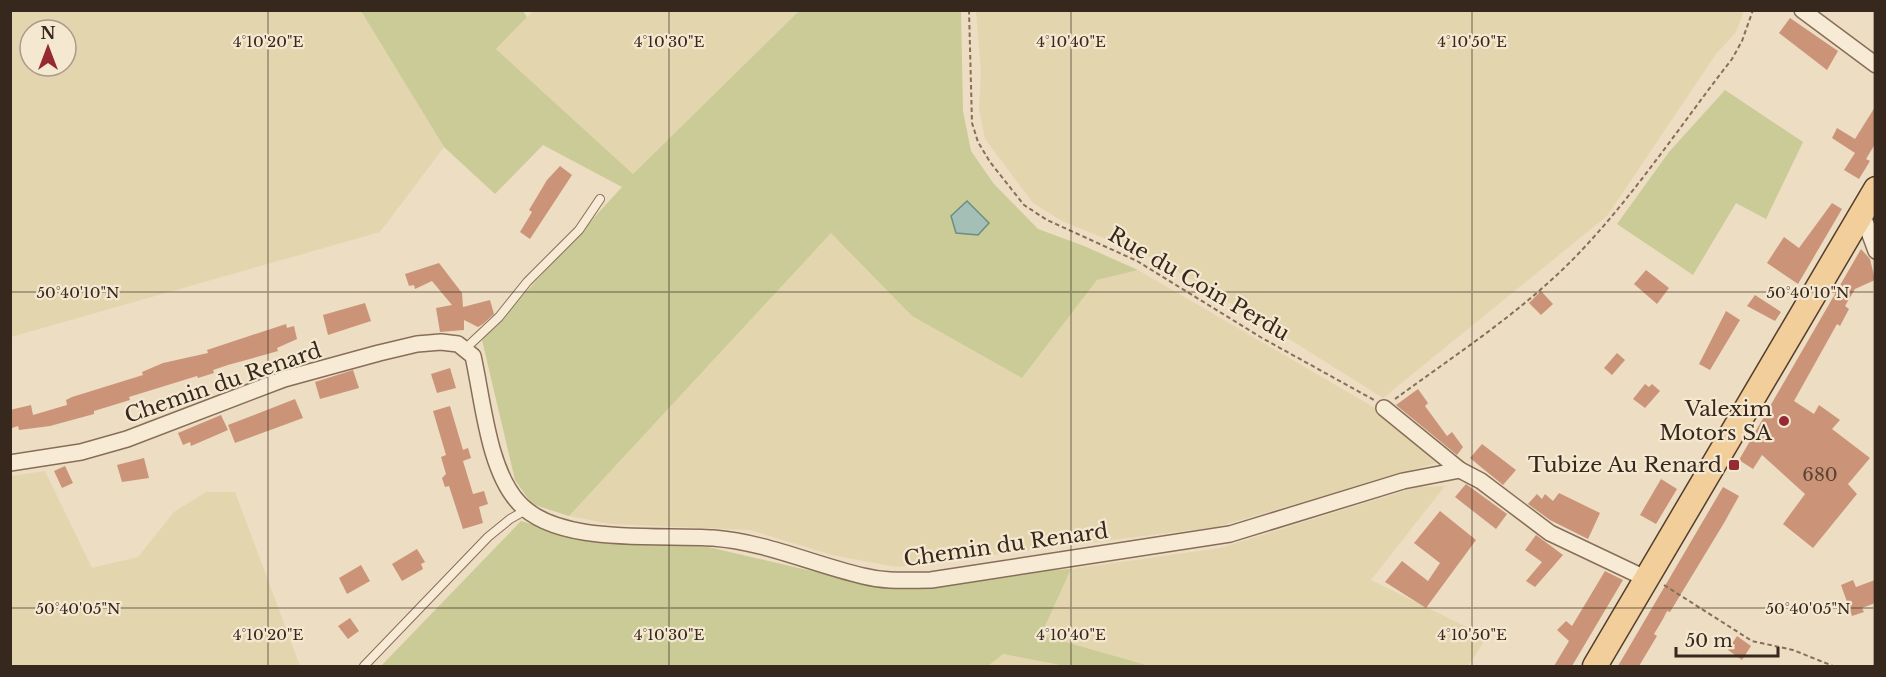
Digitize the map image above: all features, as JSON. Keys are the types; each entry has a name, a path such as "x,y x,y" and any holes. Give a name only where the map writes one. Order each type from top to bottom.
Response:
{"main road":[{"path":"1595,666 1875,189"}],"street":[{"path":"1802,10 1875,65"},
{"path":"1862,213 1875,251"},
{"name":"Chemin du Renard","path":"10,463 81,452 127,439 284,379 379,353 441,342 458,344 466,348 473,356 500,474 518,503 548,522 570,529 601,533 714,538 764,546 863,576 893,581 931,580 1230,534 1403,481 1460,470"},
{"path":"1384,408 1460,470 1481,481 1550,533 1648,578"}],"lane":[{"path":"466,348 499,317 526,282 579,230 600,199"},
{"path":"364,666 489,537 510,519 526,510"}],"path":[{"name":"Rue du Coin Perdu","path":"969,10 972,123 978,142 990,162 1024,205 1047,220 1137,261 1262,338 1384,408"},
{"path":"1384,408 1522,306 1580,253 1621,206 1732,59 1742,41 1753,10"},
{"path":"1648,578 1752,641 1793,650 1833,666"}],"shaded area":[{"path":"976,10 1744,11 1736,32 1716,54 1607,216 1383,398 1158,260 1062,221 1033,203 985,139 979,109 981,71"},
{"path":"11,11 361,11 444,147 380,232 11,337"},
{"path":"533,11 799,11 633,174 496,49"},
{"path":"831,232 912,316 1022,378 1097,280 1138,270 1382,412 1436,463 1216,527 896,567 832,555 750,530 610,524 569,516"},
{"path":"45,471 92,568 138,557 174,512 206,492 235,492 300,666 11,666 11,476"},
{"path":"1445,486 1371,580 1487,637 1468,666 1150,666 1041,635 1071,569 1220,548 1417,487"},
{"path":"1003,654 1065,666 988,666"}],"green space":[{"path":"361,11 523,11 527,17 496,49 633,174 799,11 961,11 963,111 971,151 994,184 1038,229 1138,270 1097,280 1022,378 912,316 831,233 569,516 532,504 515,480 482,340 622,187 543,145 495,194 444,147"},
{"path":"1725,90 1803,142 1766,219 1736,203 1693,275 1617,224 1669,152"},
{"path":"521,521 580,539 708,547 833,576 918,580 1071,569 1041,635 1150,666 1065,666 1003,654 988,666 381,666"}],"water":[{"path":"967,201 989,223 978,235 956,233 951,216"}],"building":[{"path":"1790,18 1838,51 1827,70 1779,33"},
{"path":"1875,107 1875,144 1866,159 1870,161 1859,179 1844,170 1855,153 1832,138 1837,128 1855,139"},
{"path":"560,166 572,175 530,239 520,232 532,212 529,210 547,180"},
{"path":"1832,203 1842,209 1798,284 1767,263 1784,237 1799,248"},
{"path":"1861,249 1870,259 1875,280 1855,289 1845,306 1849,309 1840,326 1837,324 1794,401 1814,414 1819,405 1840,420 1832,429 1870,458 1848,484 1857,494 1813,548 1783,524 1805,494 1762,455 1753,469 1739,460"},
{"path":"439,263 462,293 463,307 490,300 494,314 483,324 478,327 464,320 464,330 440,332 436,308 452,305 432,281 415,289 414,285 409,286 405,274"},
{"path":"1646,270 1669,288 1657,304 1634,284"},
{"path":"1541,291 1553,304 1541,315 1529,303"},
{"path":"1755,295 1781,312 1775,321 1747,306"},
{"path":"365,303 371,321 328,335 323,315"},
{"path":"1726,311 1740,320 1710,370 1699,364"},
{"path":"286,324 287,328 294,326 297,339 277,348 278,351 213,370 214,373 198,378 197,376 129,397 130,400 94,411 94,414 50,426 19,430 18,426 12,428 10,410 31,405 33,415 67,405 66,400 72,397 143,375 142,372 163,363 208,353 207,350"},
{"path":"1617,353 1625,360 1612,375 1604,368"},
{"path":"450,368 456,388 437,393 431,374"},
{"path":"353,370 359,388 320,399 315,382"},
{"path":"1645,384 1649,387 1652,384 1660,391 1645,408 1633,399"},
{"path":"1418,389 1428,403 1425,406 1447,436 1452,432 1463,447 1457,455 1396,405"},
{"path":"295,399 303,418 235,443 228,425"},
{"path":"450,406 463,450 468,448 471,458 463,461 473,494 484,491 488,504 479,507 483,523 463,529 449,486 445,487 442,478 446,474 441,457 446,455 433,411"},
{"path":"221,415 228,430 191,446 190,442 183,445 178,433"},
{"path":"1482,444 1516,470 1503,485 1470,458"},
{"path":"144,458 149,478 122,482 117,465"},
{"path":"65,466 73,483 62,488 54,471"},
{"path":"1661,479 1677,489 1656,524 1640,515"},
{"path":"1466,484 1507,514 1496,529 1455,497"},
{"path":"1723,487 1739,496 1724,523 1670,612 1667,611 1654,634 1657,636 1639,666 1618,666"},
{"path":"1559,493 1600,513 1588,539 1550,520 1528,504 1537,494 1542,499 1545,494 1553,501"},
{"path":"1440,511 1476,540 1426,608 1385,582 1402,561 1428,581 1440,563 1414,543"},
{"path":"1536,535 1563,555 1535,587 1526,581 1542,562 1525,550"},
{"path":"417,549 425,562 421,564 423,569 402,581 392,564"},
{"path":"361,565 370,581 347,594 339,578"},
{"path":"1605,571 1623,580 1572,666 1554,666 1569,641 1557,630 1566,621 1572,626"},
{"path":"1853,580 1856,587 1875,580 1875,603 1862,608 1864,612 1852,616 1841,585"},
{"path":"350,618 359,631 348,639 338,626"},
{"path":"1737,636 1751,646 1742,660 1728,650"}],"place":[{"name":"Valexim Motors SA","path":"1784,421"},
{"name":"Tubize Au Renard","path":"1734,465"}]}
